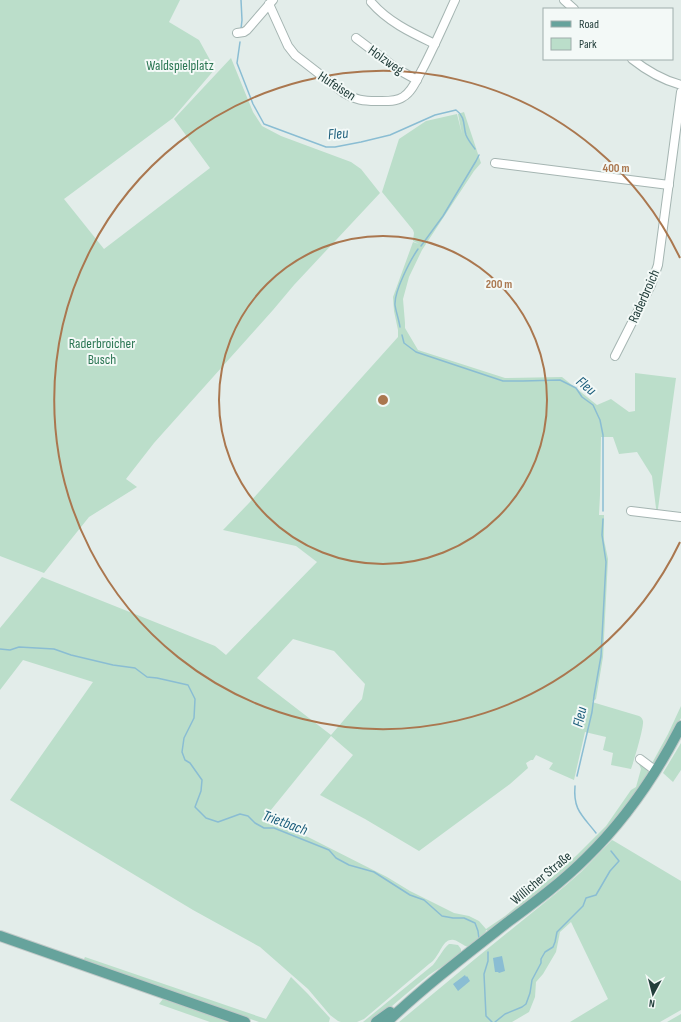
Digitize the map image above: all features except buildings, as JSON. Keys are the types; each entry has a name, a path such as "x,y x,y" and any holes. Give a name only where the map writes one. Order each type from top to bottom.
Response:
{"main road":[{"name":"Willicher Straße","path":"386,1022 405,1005 573,870 602,841 618,824 635,802 656,771 681,726"},
{"path":"0,936 245,1022"},
{"path":"376,1022 392,1010 405,1005"}],"street":[{"name":"Hufeisen","path":"271,2 288,46 295,55 351,98 364,101 392,101 408,94 417,80 436,44 455,0"},
{"path":"564,0 573,8"},
{"path":"236,33 247,30 271,2"},
{"path":"371,2 378,10 405,29 436,44"},
{"name":"Holzweg","path":"356,38 397,69 417,80"},
{"path":"633,60 654,74 681,85"},
{"name":"Raderbroich","path":"615,356 651,285 661,252 681,92"},
{"path":"495,163 669,185"},
{"path":"631,511 681,517"},
{"path":"640,759 656,771"}],"green space":[{"name":"Raderbroicher Busch","path":"0,0 180,0 169,22 199,40 215,69 173,118 64,199 104,249 210,168 174,119 231,58 253,112 262,126 281,136 351,162 361,169 380,193 294,285 154,443 126,479 137,487 89,517 44,573 0,556"},
{"path":"464,112 481,163 474,171 422,250 409,277 403,299 405,328 418,350 505,378 562,377 597,405 611,399 629,412 635,411 635,373 676,378 657,516 652,476 637,452 619,454 613,437 601,437 599,515 604,515 604,540 608,559 603,657 596,699 592,702 641,717 643,724 638,744 631,769 611,765 613,753 603,750 606,737 585,732 574,780 549,769 553,763 536,755 533,760 526,763 528,768 510,784 419,851 365,819 320,795 353,755 331,736 262,821 308,837 454,913 469,916 479,921 486,929 505,916 556,874 606,826 631,790 636,787 641,769 639,764 641,763 649,767 651,773 606,831 565,872 490,932 486,930 485,936 469,947 454,940 445,943 432,962 364,1019 357,1022 341,1022 330,1015 308,989 260,947 193,910 10,800 93,682 23,660 0,690 0,628 42,577 215,646 226,655 317,562 296,546 223,530 398,337 393,297 413,242 419,244 413,241 413,230 382,192 399,139 426,121 457,114 462,134 458,114","holes":["293,639 334,651 365,684 362,699 331,735 257,678"]},
{"path":"681,706 681,718 655,765 651,765 668,734"},
{"path":"681,743 681,770 673,782 663,773"},
{"path":"612,840 681,881 681,1010 660,1022 570,1022 608,999 571,922 560,932 556,952 543,974 536,982 535,997 529,1012 512,1022 399,1022 565,886"},
{"path":"449,944 458,945 461,949 461,954 429,975 374,1022 363,1022 433,965"},
{"path":"85,957 266,1019 291,977 330,1018 329,1022 259,1022 83,961"},
{"path":"163,999 229,1022 210,1022 159,1004"},
{"path":"681,1014 681,1022 667,1022"}],"water":[{"path":"502,956 505,971 499,973 495,972 493,958"},
{"path":"465,975 470,981 458,991 453,984"}],"waterway":[{"name":"Fleu","path":"241,0 241,29"},
{"name":"Fleu","path":"240,42 237,63 253,104 264,124 326,147 335,147 390,135 435,115 456,110 464,122 466,135 475,149"},
{"name":"Fleu","path":"421,246 443,216 479,155"},
{"name":"Fleu","path":"400,327 395,299 411,260 418,249"},
{"name":"Fleu","path":"402,335 404,343 416,352 503,381 560,380 576,388 582,397 593,405 600,420 603,435 603,511"},
{"name":"Fleu","path":"577,776 592,712 601,656 606,562 602,535 603,519"},
{"name":"Trietbach","path":"0,649 10,650 19,647 54,649 71,655 113,665 135,668 147,677 188,685 195,699 194,718 184,738 182,752 185,760 190,763 202,780 201,791 195,807 206,818 218,822 240,814 248,816 255,823 264,828 274,828 329,850 336,858 349,865 374,872 410,895 424,900 442,916 464,918 475,923 479,939"},
{"name":"Fleu","path":"575,786 575,801 577,807 596,833"},
{"name":"Fleu","path":"495,1022 505,1014 526,1004 530,993 532,980 541,963 541,959 545,952 553,947 557,932 583,906 586,898 596,895 610,871 619,861 611,851"},
{"name":"Trietbach","path":"488,952 488,961 484,974 486,1016 492,1022"}],"park label":[{"name":"Waldspielplatz","path":"180,65"}]}
